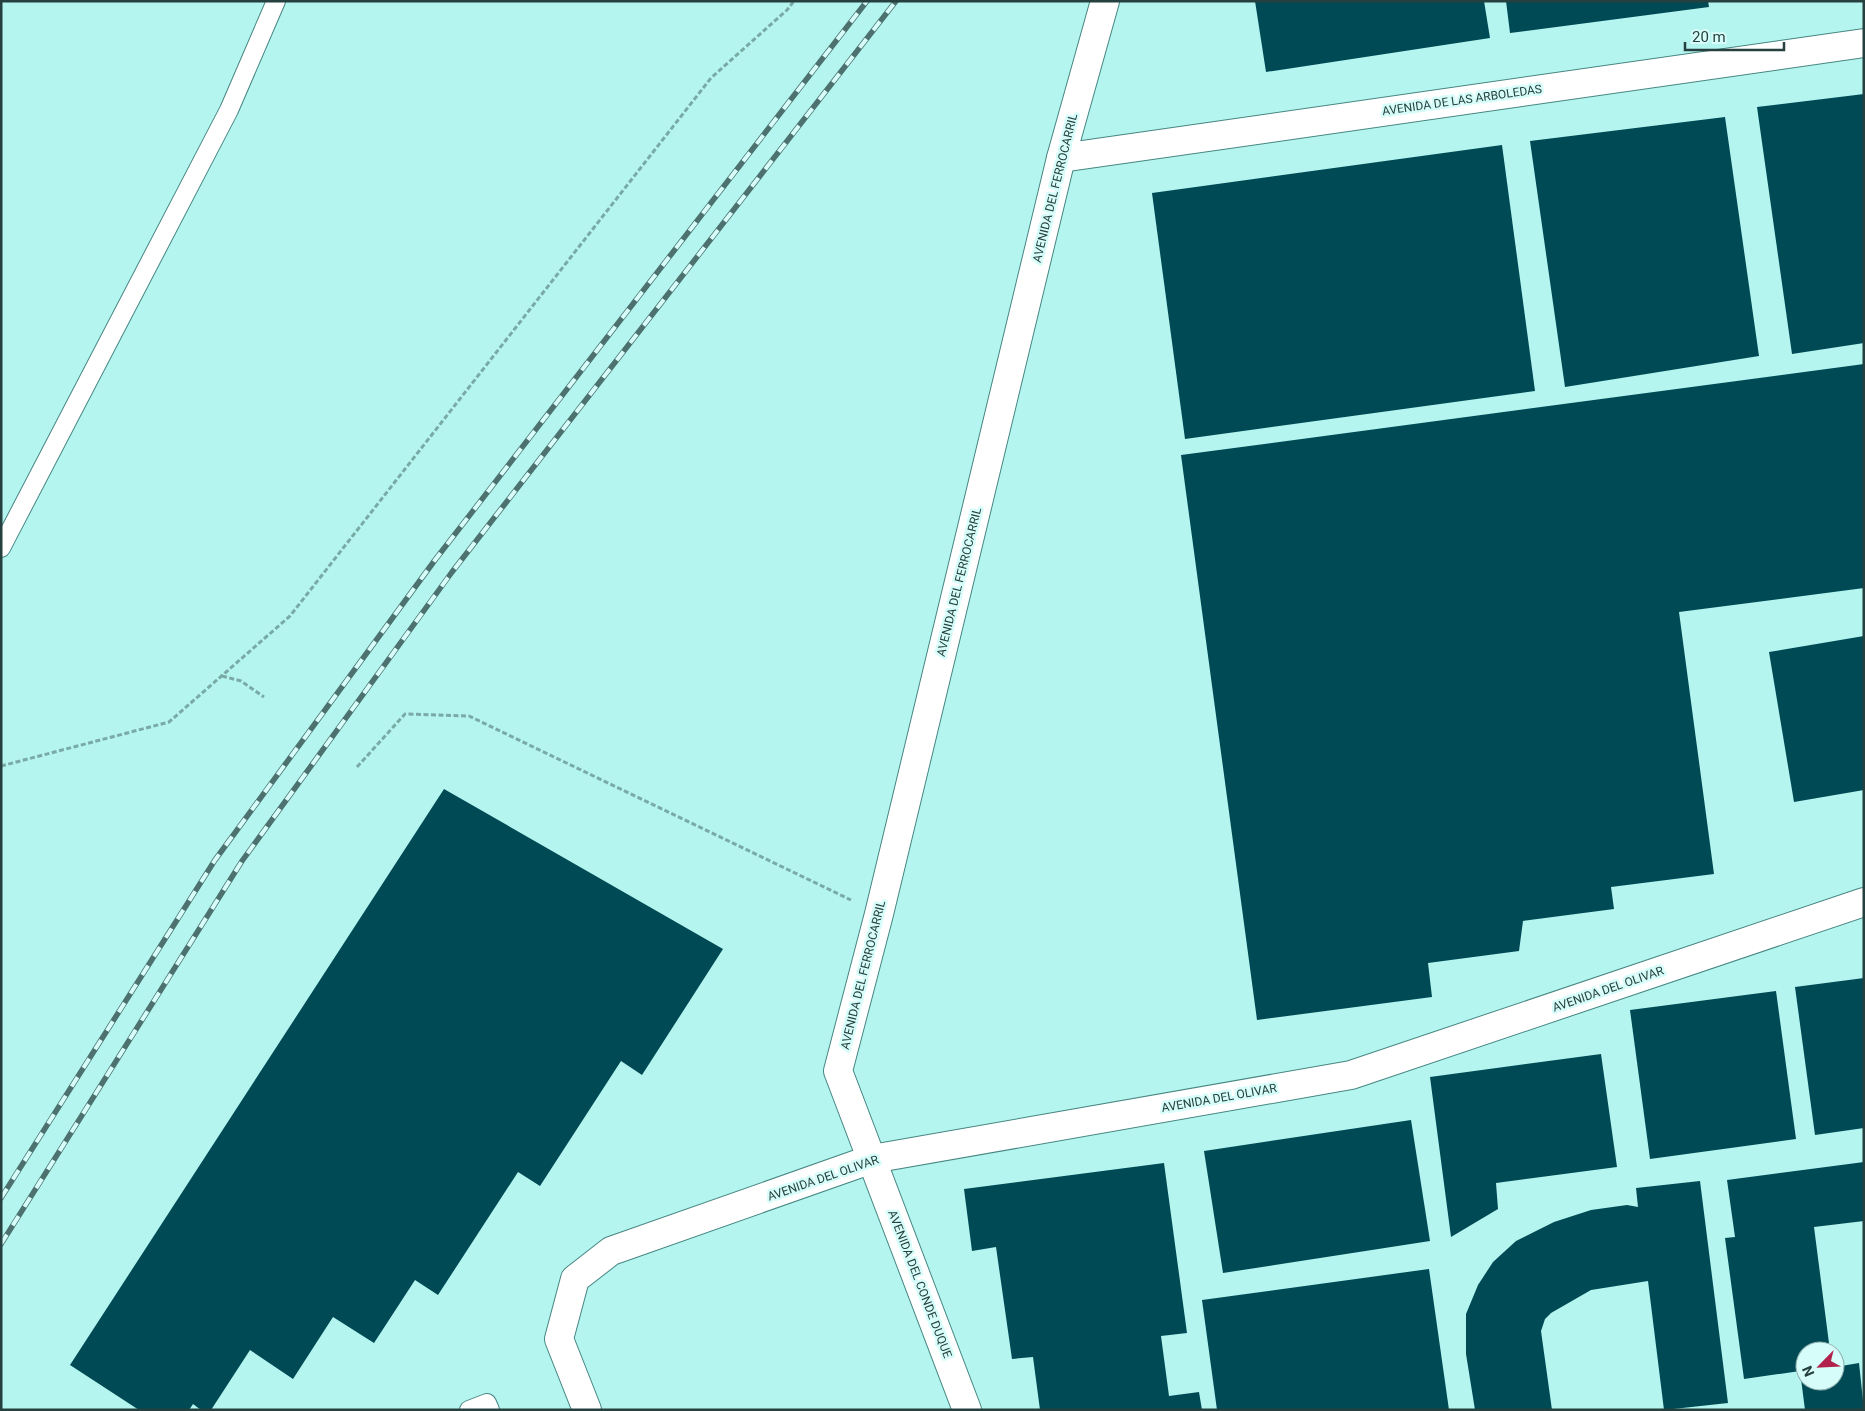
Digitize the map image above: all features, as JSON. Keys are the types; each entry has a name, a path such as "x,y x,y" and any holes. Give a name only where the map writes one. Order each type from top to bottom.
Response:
{"street":[{"name":"AVENIDA DEL FERROCARRIL","path":"872,1159 838,1070 879,914 1061,158 1105,1"},
{"name":"AVENIDA DE LAS ARBOLEDAS","path":"1061,158 1864,43"},
{"name":"AVENIDA DEL OLIVAR","path":"587,1410 559,1339 575,1279 611,1251 872,1159 1351,1075 1864,902"},
{"name":"AVENIDA DEL CONDE DUQUE","path":"872,1159 967,1410"}],"lane":[{"path":"1,548 229,110 276,1"},
{"path":"469,1410 487,1403 490,1410"}],"path":[{"path":"1,766 169,722 290,616 711,78 787,10 794,1"},
{"path":"221,676 241,681 264,697"},
{"path":"357,767 405,714 469,716 879,914"}],"building":[{"path":"1255,1 1484,1 1490,38 1266,72"},
{"path":"1506,1 1708,1 1709,7 1510,33"},
{"path":"1864,94 1864,343 1792,354 1757,107"},
{"path":"1725,117 1759,356 1565,387 1530,141"},
{"path":"1502,145 1535,391 1185,439 1152,193"},
{"path":"1864,364 1864,588 1679,612 1714,874 1611,887 1614,909 1523,921 1519,951 1428,963 1432,997 1257,1020 1181,455"},
{"path":"1864,636 1864,790 1794,802 1769,652"},
{"path":"444,789 723,949 642,1075 621,1061 540,1186 518,1172 438,1295 415,1280 374,1343 333,1317 293,1379 250,1350 211,1410 201,1410 193,1404 189,1410 139,1410 70,1365"},
{"path":"1864,978 1864,1128 1815,1135 1795,987"},
{"path":"1776,991 1796,1139 1650,1159 1630,1010"},
{"path":"1601,1054 1617,1167 1496,1183 1498,1209 1451,1237 1430,1077"},
{"path":"1411,1120 1430,1241 1223,1273 1204,1151"},
{"path":"1864,1162 1864,1221 1814,1227 1829,1341 1795,1341 1795,1372 1744,1379 1725,1238 1735,1237 1727,1180"},
{"path":"1164,1163 1187,1333 1161,1336 1169,1396 1199,1392 1202,1410 1040,1410 1033,1357 1012,1359 996,1247 972,1251 964,1189"},
{"path":"1700,1181 1728,1403 1664,1410 1648,1281 1591,1290 1551,1313 1545,1319 1541,1331 1552,1410 1475,1410 1466,1354 1466,1314 1478,1285 1493,1262 1516,1241 1554,1222 1591,1210 1627,1205 1638,1207 1636,1188"},
{"path":"1429,1269 1449,1410 1217,1410 1202,1300"},
{"path":"1859,1363 1864,1410 1805,1410 1803,1391 1845,1391 1845,1365"}],"railway":[{"path":"1,1198 215,860 435,560 867,1"},
{"path":"1,1244 242,861 452,572 896,1"}]}
